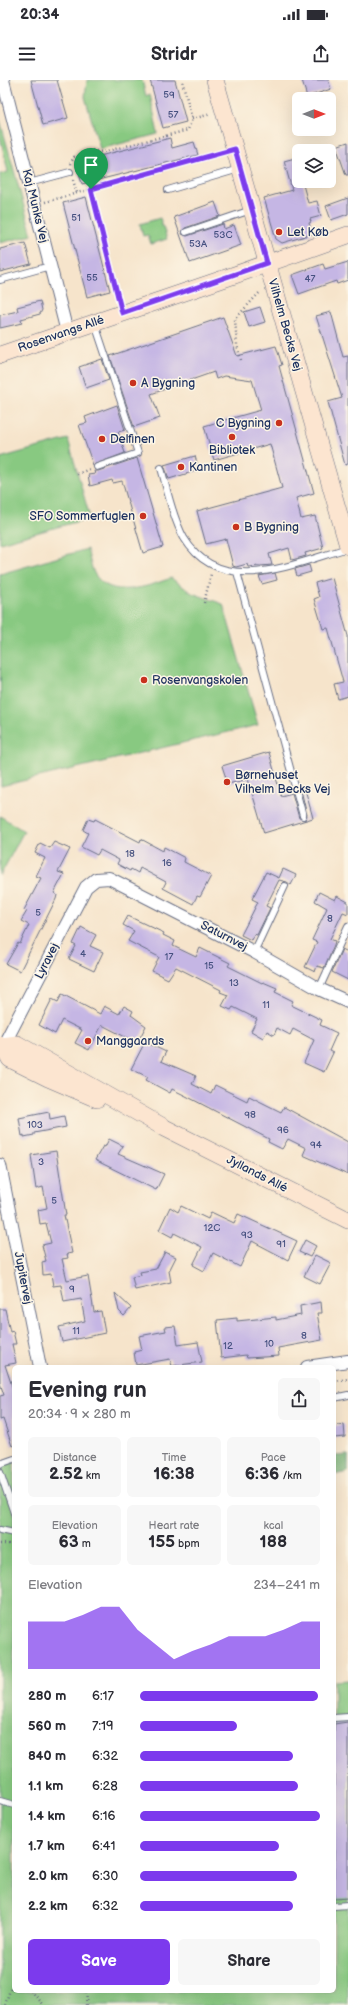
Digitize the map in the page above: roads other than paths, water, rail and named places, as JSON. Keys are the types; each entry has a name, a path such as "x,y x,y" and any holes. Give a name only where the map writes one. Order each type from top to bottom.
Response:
{"street":[{"name":"Kaj Munks Vej","path":"3,80 4,104 29,183 67,332"},
{"name":"Vilhelm Becks Vej","path":"215,80 274,287 343,507 348,547"},
{"name":"Rosenvangs Allé","path":"0,355 348,234"},
{"name":"Saturnvej","path":"96,879 109,878 254,952 319,989 348,1002"},
{"name":"Lyravej","path":"1,1048 86,887 96,879"},
{"name":"Jyllands Allé","path":"1,1048 17,1044 165,1128 348,1220"},
{"name":"Jupitervej","path":"0,1165 40,1365"},
{"path":"321,1365 348,1361"}],"lane":[{"path":"168,190 241,168"},
{"path":"29,183 70,172"},
{"path":"186,232 252,209"},
{"path":"0,280 50,266"},
{"path":"94,322 138,452 97,467"},
{"path":"161,468 183,537 197,555 212,566 237,572 258,573 348,547"},
{"path":"237,572 303,816"},
{"path":"254,952 285,886"},
{"path":"319,989 348,926"},
{"path":"336,1398 348,1396"},
{"path":"0,1464 12,1460"},
{"path":"0,1472 12,1507"},
{"path":"0,1530 12,1533"},
{"path":"336,1718 348,1717"},
{"path":"0,1801 12,1804"},
{"path":"336,1906 348,1905"}],"place":[{"name":"Let Køb","path":"279,232"},
{"name":"A Bygning","path":"133,383"},
{"name":"C Bygning","path":"279,423"},
{"name":"Bibliotek","path":"232,437"},
{"name":"Delfinen","path":"102,439"},
{"name":"Kantinen","path":"181,467"},
{"name":"SFO Sommerfuglen","path":"143,516"},
{"name":"B Bygning","path":"236,527"},
{"name":"Rosenvangskolen","path":"144,680"},
{"name":"Børnehuset Vilhelm Becks Vej","path":"227,782"},
{"name":"Manggaards","path":"88,1041"}]}
